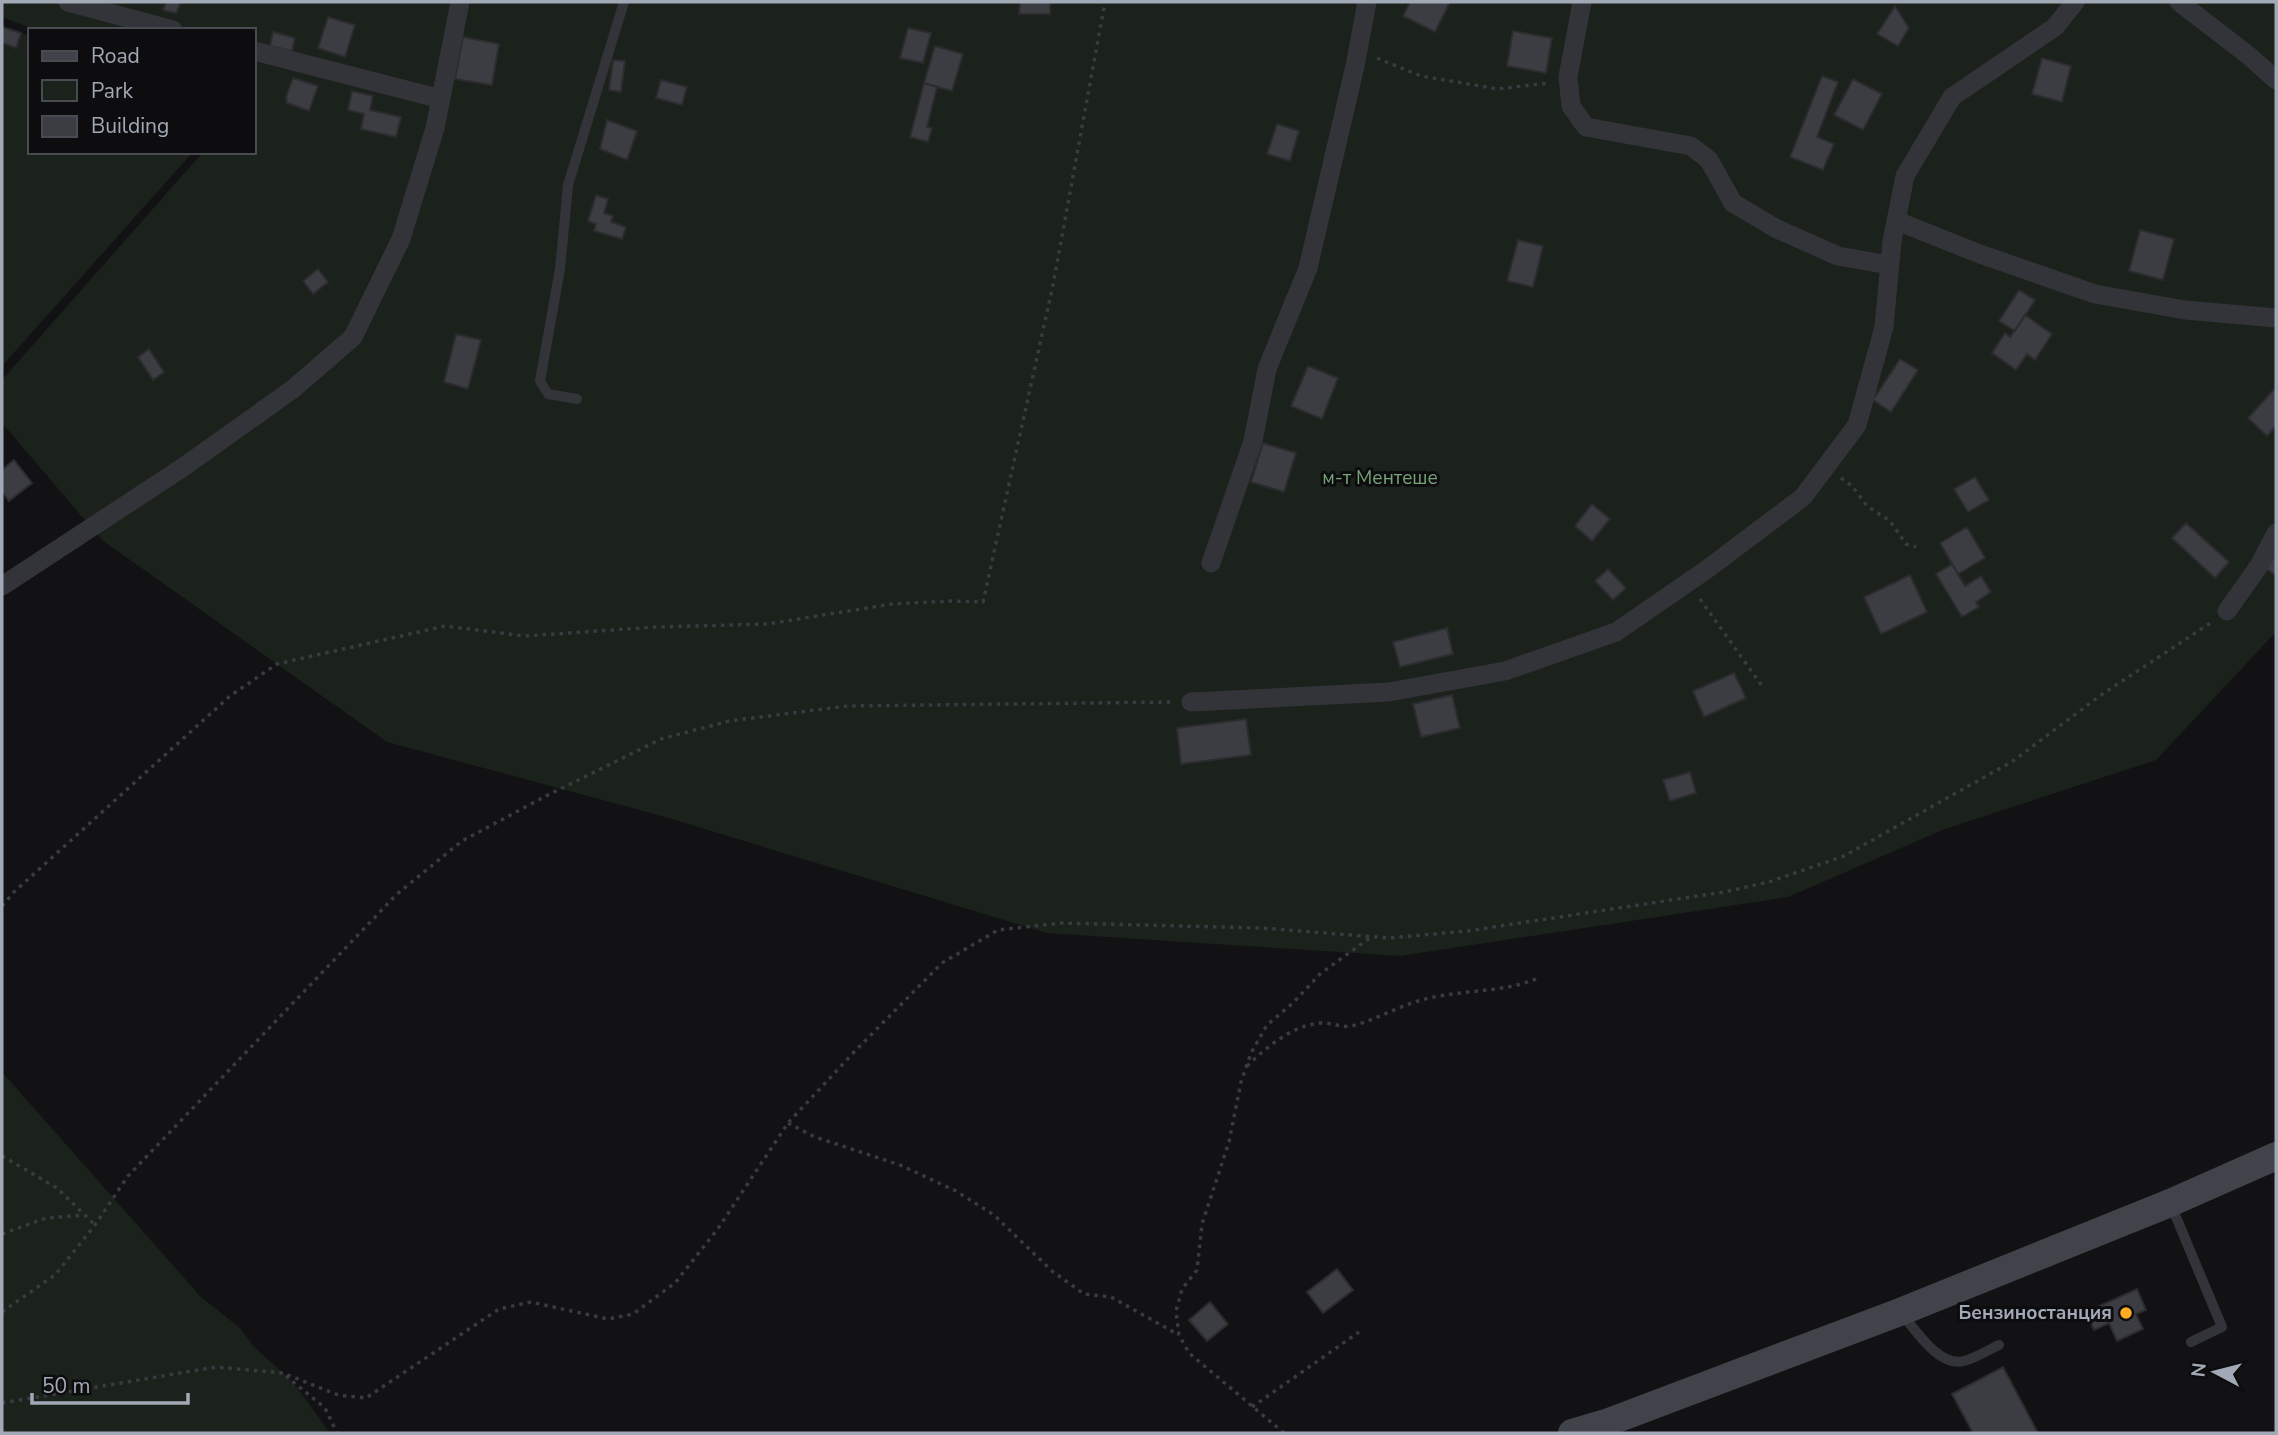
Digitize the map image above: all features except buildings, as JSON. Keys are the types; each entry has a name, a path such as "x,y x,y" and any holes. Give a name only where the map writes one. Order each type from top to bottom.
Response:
{"main road":[{"path":"1572,1433 1606,1423 1900,1312 2230,1179 2276,1156"},
{"path":"2230,1179 2276,1173"}],"street":[{"path":"68,2 166,28"},
{"path":"2,586 182,468 293,388 353,337 401,239 435,128 460,2"},
{"path":"1211,563 1253,441 1267,369 1308,268 1356,66 1367,2"},
{"path":"1582,2 1568,77 1571,106 1586,127 1691,146 1709,160 1734,203 1777,229 1838,256 1889,265"},
{"path":"1191,702 1390,692 1505,671 1616,632 1689,583 1803,497 1857,425 1884,327 1892,242 1905,176 1952,97 2055,26 2075,2"},
{"path":"2179,2 2276,80"},
{"path":"256,52 441,99"},
{"path":"1897,221 1980,254 2095,294 2185,310 2276,318"},
{"path":"2227,611 2259,566 2276,533"}],"lane":[{"path":"577,400 548,394 540,381 560,270 568,186 624,2"},
{"path":"2170,1203 2222,1326 2191,1342"},
{"path":"1900,1312 1937,1353 1950,1362 1963,1362 1999,1345"}],"path":[{"path":"2,906 14,892 230,696 277,664 445,626 525,636 657,627 766,624 892,604 983,602 1054,285 1105,2"},
{"path":"1356,66 1378,58 1421,76 1498,89 1541,86 1568,77"},
{"path":"1826,466 1852,486 1867,506 1891,521 1906,544 1916,547"},
{"path":"1689,583 1762,686"},
{"path":"2,1403 216,1367 283,1373 338,1395 366,1398 499,1310 531,1303 608,1320 633,1314 675,1283 717,1230 788,1123 942,962 998,930 1061,923 1262,928 1389,938 1467,931 1724,892 1769,881 1844,856 2013,761 2101,695 2227,611"},
{"path":"2,1312 55,1275 95,1225 128,1177 397,894 462,841 544,797 661,739 729,721 848,706 1191,702"},
{"path":"1284,1433 1189,1353 1179,1335 1176,1311 1182,1289 1197,1270 1202,1224 1229,1142 1238,1094 1251,1053 1267,1025 1293,1003 1320,974 1371,937"},
{"path":"1246,1068 1269,1045 1287,1034 1320,1023 1349,1027 1418,1001 1517,987 1539,978"},
{"path":"788,1123 815,1137 900,1165 956,1191 994,1215 1052,1271 1084,1294 1111,1297 1179,1335"},
{"path":"2,1156 57,1188 95,1225"},
{"path":"2,1234 46,1218 84,1215"},
{"path":"1252,1407 1359,1332"},
{"path":"283,1373 325,1408 337,1433"}],"green space":[{"name":"м-т Ментeше","path":"2,2 2276,2 2276,632 2156,760 1945,829 1788,897 1400,956 1047,933 662,816 387,742 102,540 2,423 2,380 201,154 256,154 256,28 31,28 2,17"},
{"path":"2,27 28,35 28,154 191,154 2,366"},
{"path":"2,1072 201,1297 240,1328 254,1347 292,1381 330,1433 2,1433"}],"place":[{"name":"Бензиностанция","path":"2126,1313"}]}
